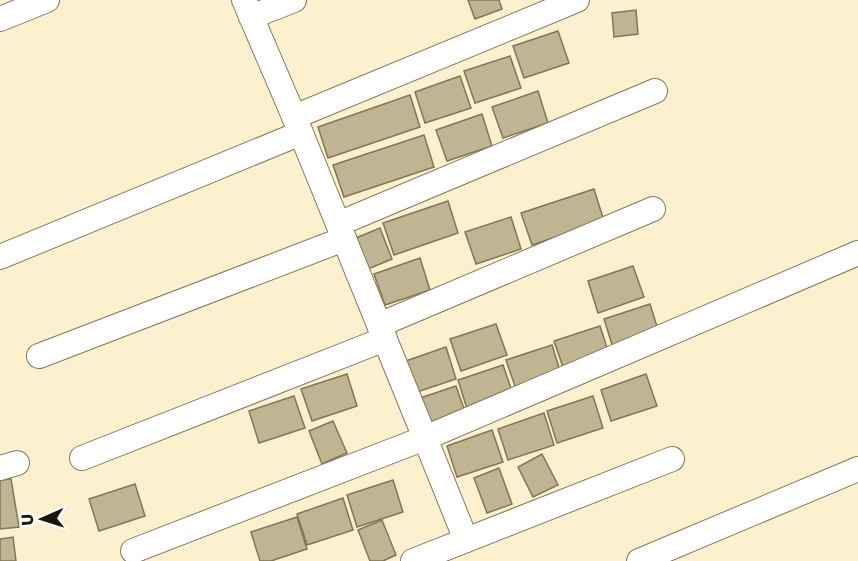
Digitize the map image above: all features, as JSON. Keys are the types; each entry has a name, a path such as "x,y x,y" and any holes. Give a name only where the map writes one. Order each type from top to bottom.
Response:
{"street":[{"path":"0,19 47,0"},
{"path":"294,0 248,8 466,540"},
{"path":"0,257 577,0"},
{"path":"39,357 341,232 655,92"},
{"path":"82,458 382,332 653,209"},
{"path":"133,551 425,438 858,253"},
{"path":"413,561 672,459"},
{"path":"639,561 858,469"}],"building":[{"path":"468,0 499,0 502,9 475,19"},
{"path":"636,10 638,34 614,37 612,13"},
{"path":"558,31 569,63 524,78 513,46"},
{"path":"510,56 521,88 475,103 464,71"},
{"path":"460,76 471,108 425,123 415,92"},
{"path":"538,91 548,123 503,138 492,107"},
{"path":"410,95 420,127 328,158 318,127"},
{"path":"482,114 492,146 447,161 436,130"},
{"path":"424,135 434,167 344,197 333,165"},
{"path":"594,189 604,221 532,245 521,213"},
{"path":"448,201 458,233 394,255 383,223"},
{"path":"511,217 521,249 476,264 465,232"},
{"path":"380,228 392,259 368,269 356,238"},
{"path":"420,258 430,290 385,305 374,274"},
{"path":"633,266 644,297 598,313 588,281"},
{"path":"650,304 660,336 614,351 604,319"},
{"path":"496,324 507,355 461,371 450,339"},
{"path":"600,326 610,357 565,373 554,341"},
{"path":"552,345 562,377 517,392 506,360"},
{"path":"446,347 456,379 411,394 400,363"},
{"path":"503,365 514,397 468,412 458,380"},
{"path":"347,374 357,406 312,421 301,389"},
{"path":"646,374 657,406 611,421 601,390"},
{"path":"456,386 467,417 421,433 411,401"},
{"path":"294,396 305,428 259,443 249,411"},
{"path":"593,396 603,428 557,443 547,411"},
{"path":"544,413 554,445 508,460 498,429"},
{"path":"333,421 347,453 322,464 309,431"},
{"path":"492,430 503,462 457,477 447,446"},
{"path":"542,454 558,485 533,497 518,467"},
{"path":"499,468 512,504 487,513 474,478"},
{"path":"11,479 19,527 0,529 0,480"},
{"path":"393,480 403,512 357,527 347,495"},
{"path":"135,484 145,516 99,531 89,499"},
{"path":"343,498 353,530 307,545 297,514"},
{"path":"297,517 307,549 271,561 260,561 251,532"},
{"path":"382,520 396,555 383,561 370,561 358,530"},
{"path":"13,537 16,561 0,561 0,539"}]}
